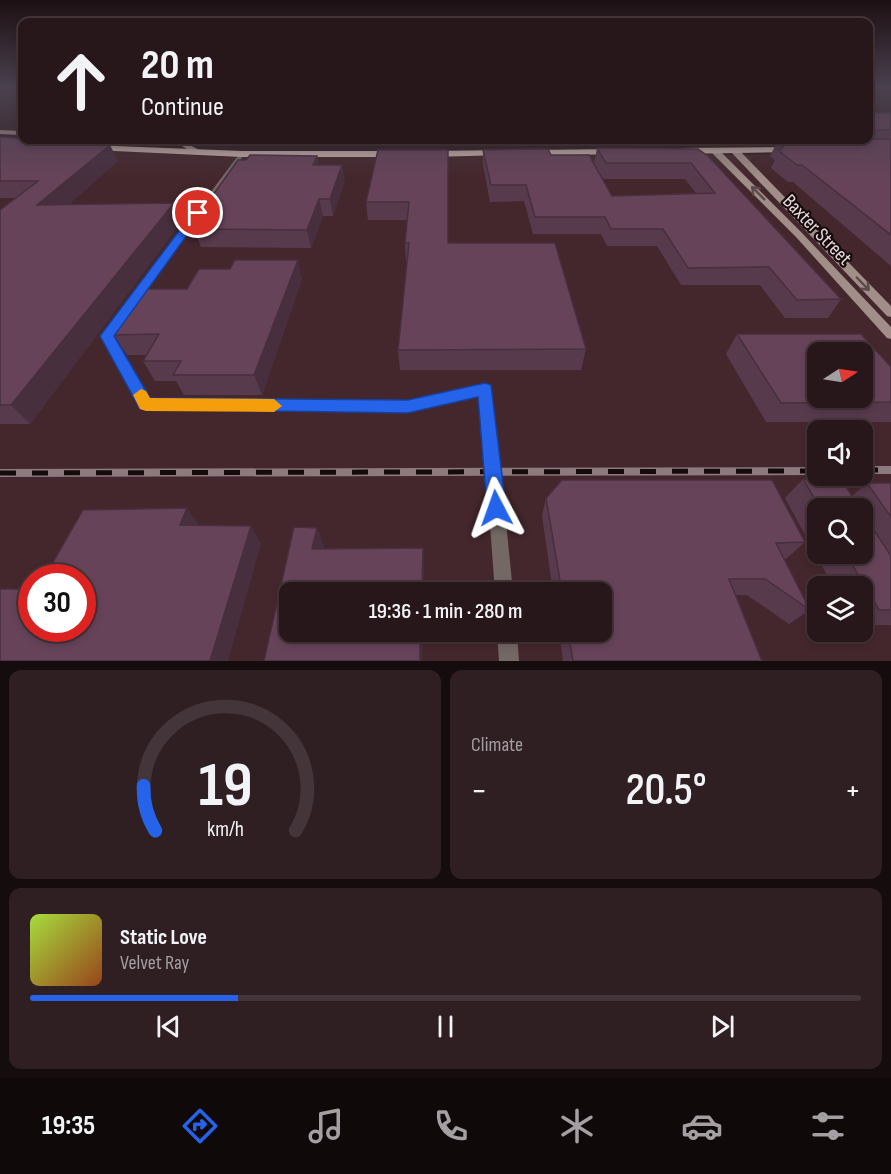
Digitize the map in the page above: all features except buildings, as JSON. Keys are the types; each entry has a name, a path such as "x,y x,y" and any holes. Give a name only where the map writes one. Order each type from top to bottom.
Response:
{"main road":[{"path":"0,132 18,137"},
{"path":"0,141 18,139"},
{"path":"184,144 201,153"},
{"path":"82,146 201,153 404,154"},
{"path":"671,151 802,150"},
{"name":"Baxter Street","path":"716,151 799,235 891,335"},
{"name":"Baxter Street","path":"735,151 891,313"},
{"path":"525,153 628,152"},
{"path":"415,154 514,153"}],"street":[{"path":"490,432 503,582"},
{"path":"508,642 510,661"}],"lane":[{"path":"242,154 107,336 146,405 408,406 485,389 490,432"}],"shaded area":[{"path":"0,144 224,157 891,154 891,661 0,661"}],"railway":[{"path":"873,470 891,470"},
{"path":"0,473 807,471"}],"slow traffic":[{"path":"141,395 146,405 274,406"}],"route":[{"path":"198,213 107,336 146,405 408,406 485,389 496,508"}]}
